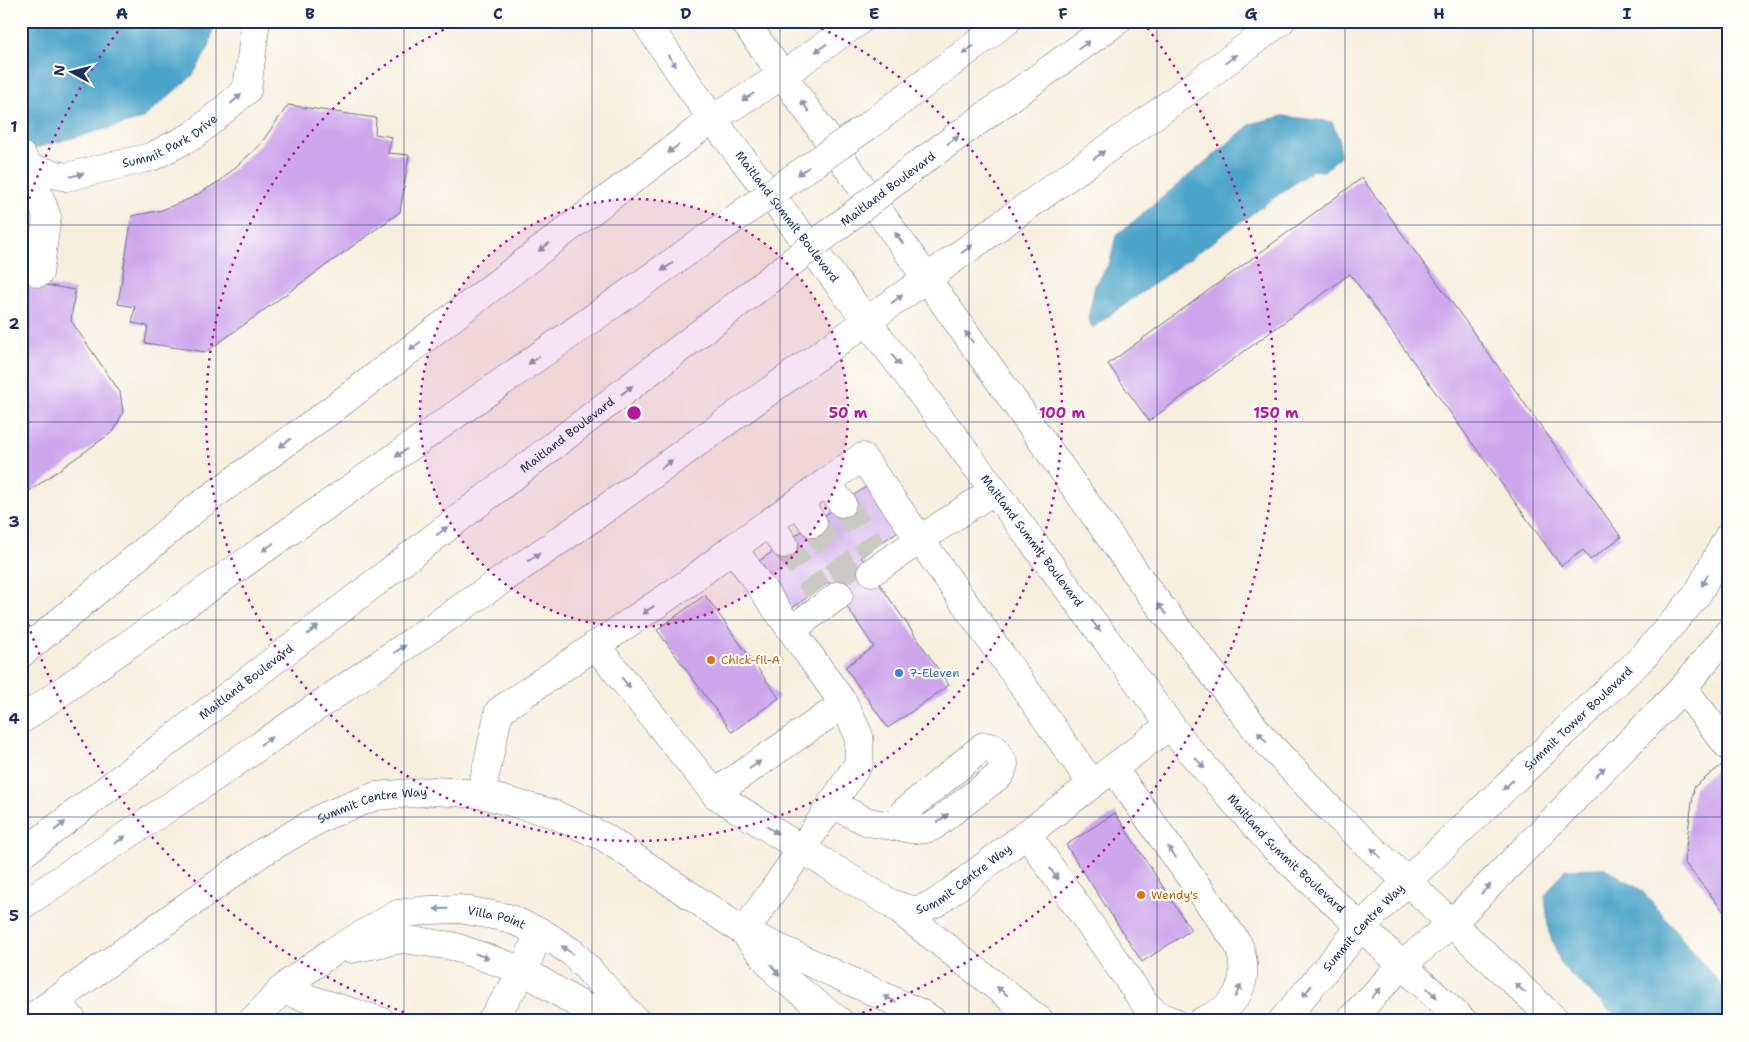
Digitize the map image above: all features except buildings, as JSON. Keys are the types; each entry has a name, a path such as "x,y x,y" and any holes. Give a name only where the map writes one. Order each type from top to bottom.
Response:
{"main road":[{"name":"Summit Park Drive","path":"25,162 66,178 151,157 194,135 247,90 256,21"},
{"name":"Maitland Summit Boulevard","path":"645,21 712,119 867,321 1186,746 1274,847 1463,1021"},
{"path":"744,21 1147,589 1262,737 1332,811 1556,1021"},
{"path":"21,654 196,508 334,408 712,119 783,75 858,21"},
{"path":"21,720 872,123 1007,21"},
{"name":"Maitland Boulevard","path":"21,855 913,168 1116,21"},
{"path":"21,906 226,769 598,514 1156,115 1281,21"},
{"path":"25,162 48,216 39,273"},
{"path":"481,794 499,711 688,583 733,548 776,534 834,493 862,457 920,538 1103,776 1238,944 1243,958 1245,973 1240,989 1230,1005 1214,1017 1202,1021"},
{"path":"876,561 920,538 994,490"},
{"name":"Summit Tower Boulevard","path":"1406,882 1643,657 1697,595 1728,537"},
{"path":"733,548 844,704 859,736 859,763 744,932"},
{"path":"792,629 829,596"},
{"path":"1349,1021 1402,965 1452,923 1683,688 1728,633"},
{"name":"Summit Centre Way","path":"595,645 716,795 890,903 915,911 936,903 1170,725"},
{"path":"1683,688 1728,746"},
{"path":"716,795 728,784 844,704"},
{"name":"Summit Centre Way","path":"27,1021 261,853 325,816 376,796 435,791 481,794 551,813 604,837 744,932 922,1014 933,1021"},
{"path":"832,804 868,822 898,827"},
{"path":"1027,834 1146,1005 1159,1016 1172,1021"},
{"name":"Summit Centre Way","path":"1282,1021 1361,927 1406,882"},
{"path":"890,903 1040,1021"},
{"name":"Villa Point","path":"252,1021 281,990 332,952 398,914 460,909 508,918 538,931 573,953 636,1021"},
{"path":"491,1021 524,971 538,931"},
{"name":"Summit Centre Way","path":"744,932 780,976 839,1021"},
{"name":"Villa Point","path":"332,952 402,940 452,946 524,971 577,1003 612,1021"},
{"path":"281,990 381,1021"},
{"path":"56,999 73,1021"}],"water":[{"path":"21,21 215,21 209,47 193,75 142,119 28,150 21,155"},
{"path":"1283,116 1332,122 1339,139 1340,156 1324,171 1313,170 1092,328 1088,318 1095,286 1110,262 1116,236 1251,124"},
{"path":"1605,868 1641,890 1728,993 1728,1021 1621,1021 1562,966 1549,932 1545,896 1565,869"}],"tunnel":[{"path":"842,503 873,549"},
{"path":"813,523 854,584"},
{"path":"784,544 818,590"}],"place":[{"name":"Chick-fil-A","path":"711,660"},
{"name":"7-Eleven","path":"899,673"},
{"name":"Wendy's","path":"1141,895"}]}
